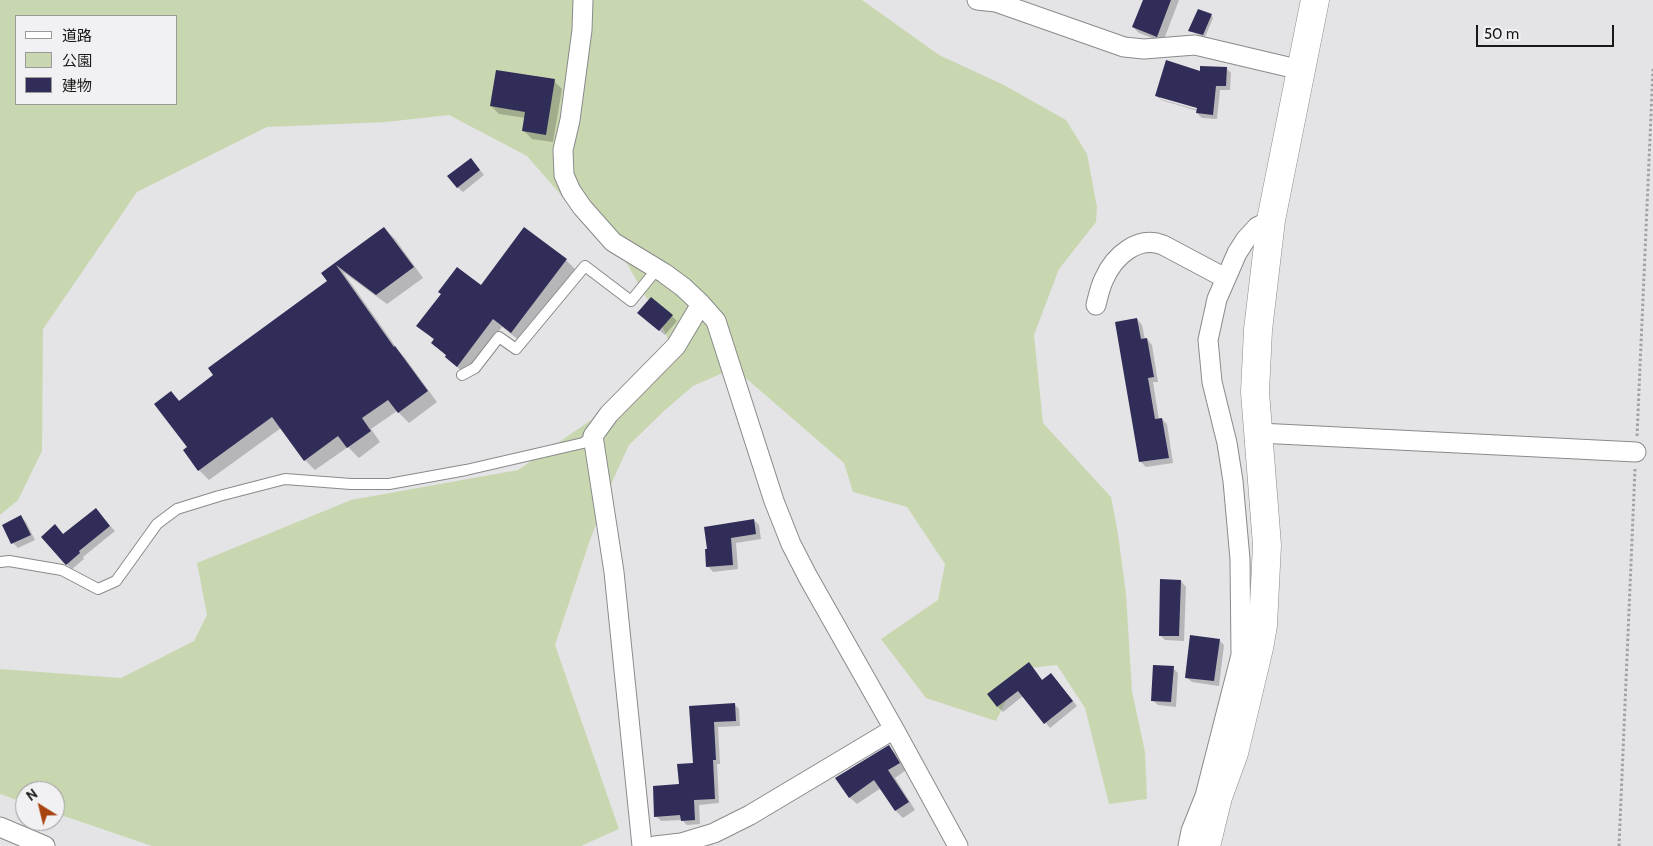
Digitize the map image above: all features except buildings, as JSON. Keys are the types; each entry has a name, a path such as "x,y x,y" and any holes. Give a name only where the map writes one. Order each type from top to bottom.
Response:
{"street":[{"path":"583,0 582,30 570,120 563,150 564,175 571,191 582,207 613,242 683,287 702,304 716,321 774,501 792,544 808,577 958,846"},
{"path":"977,0 996,2 1124,46 1144,49 1195,45 1302,70"},
{"path":"1206,846 1218,797 1234,753 1260,648 1263,625 1267,544 1255,392 1258,330 1271,220 1302,70 1314,0"},
{"path":"1188,846 1191,831 1205,796 1242,655 1240,559 1234,481 1212,382 1208,340 1217,299 1237,253 1257,227 1271,220"},
{"path":"1096,305 1104,278 1115,262 1127,250 1145,241 1154,241 1163,245 1225,278"},
{"path":"642,846 614,572 593,436 608,414 676,346 702,304"},
{"path":"1259,433 1636,452"},
{"path":"655,846 681,843 714,833 750,815 894,729"},
{"path":"0,827 45,846"}],"lane":[{"path":"462,375 475,368 499,337 516,349 586,266 630,301 657,269"},
{"path":"0,562 9,561 62,570 98,589 116,581 157,524 177,510 219,496 285,479 351,484 389,484 466,470 583,443 593,436"}],"green space":[{"path":"0,0 862,0 939,55 1004,85 1066,120 1087,154 1097,207 1096,222 1059,269 1034,335 1043,423 1111,497 1126,594 1132,691 1145,752 1147,799 1109,804 1085,708 1057,665 1021,669 996,721 926,698 881,639 938,600 945,564 907,507 853,492 844,463 734,368 693,386 629,445 612,482 589,543 555,645 619,829 581,846 152,846 65,816 65,781 15,781 15,799 0,794 0,669 121,678 194,641 207,615 197,563 351,500 518,470 628,395 672,348 660,321 627,264 560,194 527,156 449,115 386,122 267,127 137,192 43,329 42,451 18,500 0,515"}]}
